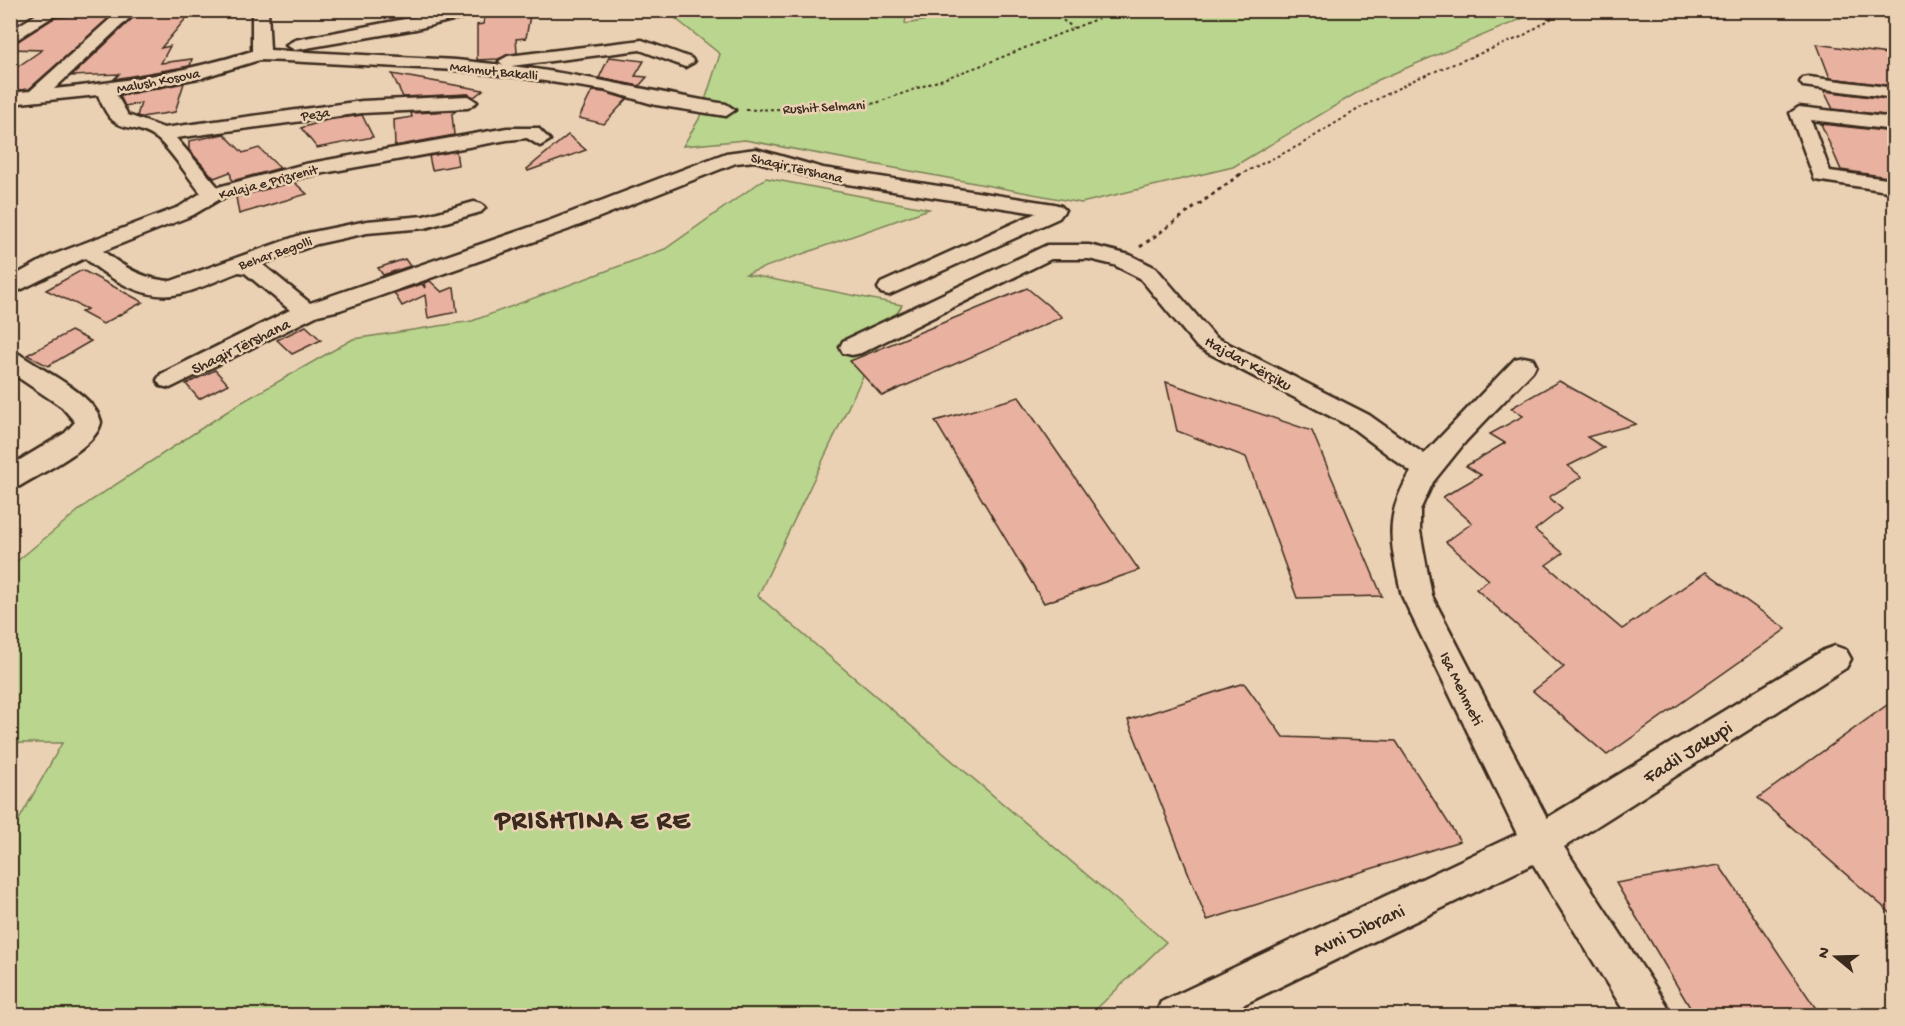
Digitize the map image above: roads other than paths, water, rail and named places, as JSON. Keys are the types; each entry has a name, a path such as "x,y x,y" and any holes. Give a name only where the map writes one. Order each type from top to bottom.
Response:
{"street":[{"path":"10,39 55,10"},
{"path":"37,95 130,10"},
{"path":"260,10 259,53 475,10"},
{"path":"1885,10 1894,12"},
{"path":"486,68 517,60 642,45 685,62"},
{"name":"Malush Kosova","path":"10,99 105,90 204,72 259,53"},
{"name":"Mahmut Bakalli","path":"259,53 486,68 605,85 665,101 726,110"},
{"path":"1809,82 1894,93"},
{"path":"105,90 113,109 121,118 163,134 213,195"},
{"name":"Peza","path":"163,134 362,107 468,102"},
{"path":"1894,124 1799,113 1822,176 1894,186"},
{"name":"Kalaja e Prizrenit","path":"10,288 37,271 186,211 213,195 305,170 507,134 531,132 540,140"},
{"name":"Shaqir Tërshana","path":"170,380 310,310 510,243 714,162 744,155 768,158 821,174 1054,210 1052,214 889,288"},
{"name":"Behar Begolli","path":"88,250 116,271 163,289 187,284 237,265 340,232 425,222 474,208"},
{"name":"Hajdar Kërçiku","path":"852,347 1047,252 1089,252 1122,260 1148,273 1206,342 1360,421 1426,469"},
{"name":"Shaqir Tërshana","path":"237,265 252,267 302,308 310,310"},
{"name":"Isa Mehmeti","path":"1524,365 1426,469 1406,508 1410,564 1418,596 1540,842 1651,1016"},
{"path":"10,479 75,437 86,428 88,420 85,413 71,402 14,373"},
{"name":"Fadil Jakupi","path":"1540,842 1835,659"},
{"name":"Avni Dibrani","path":"1175,1016 1540,842"}],"district":[{"name":"PRISHTINA E RE","path":"593,819"}]}
